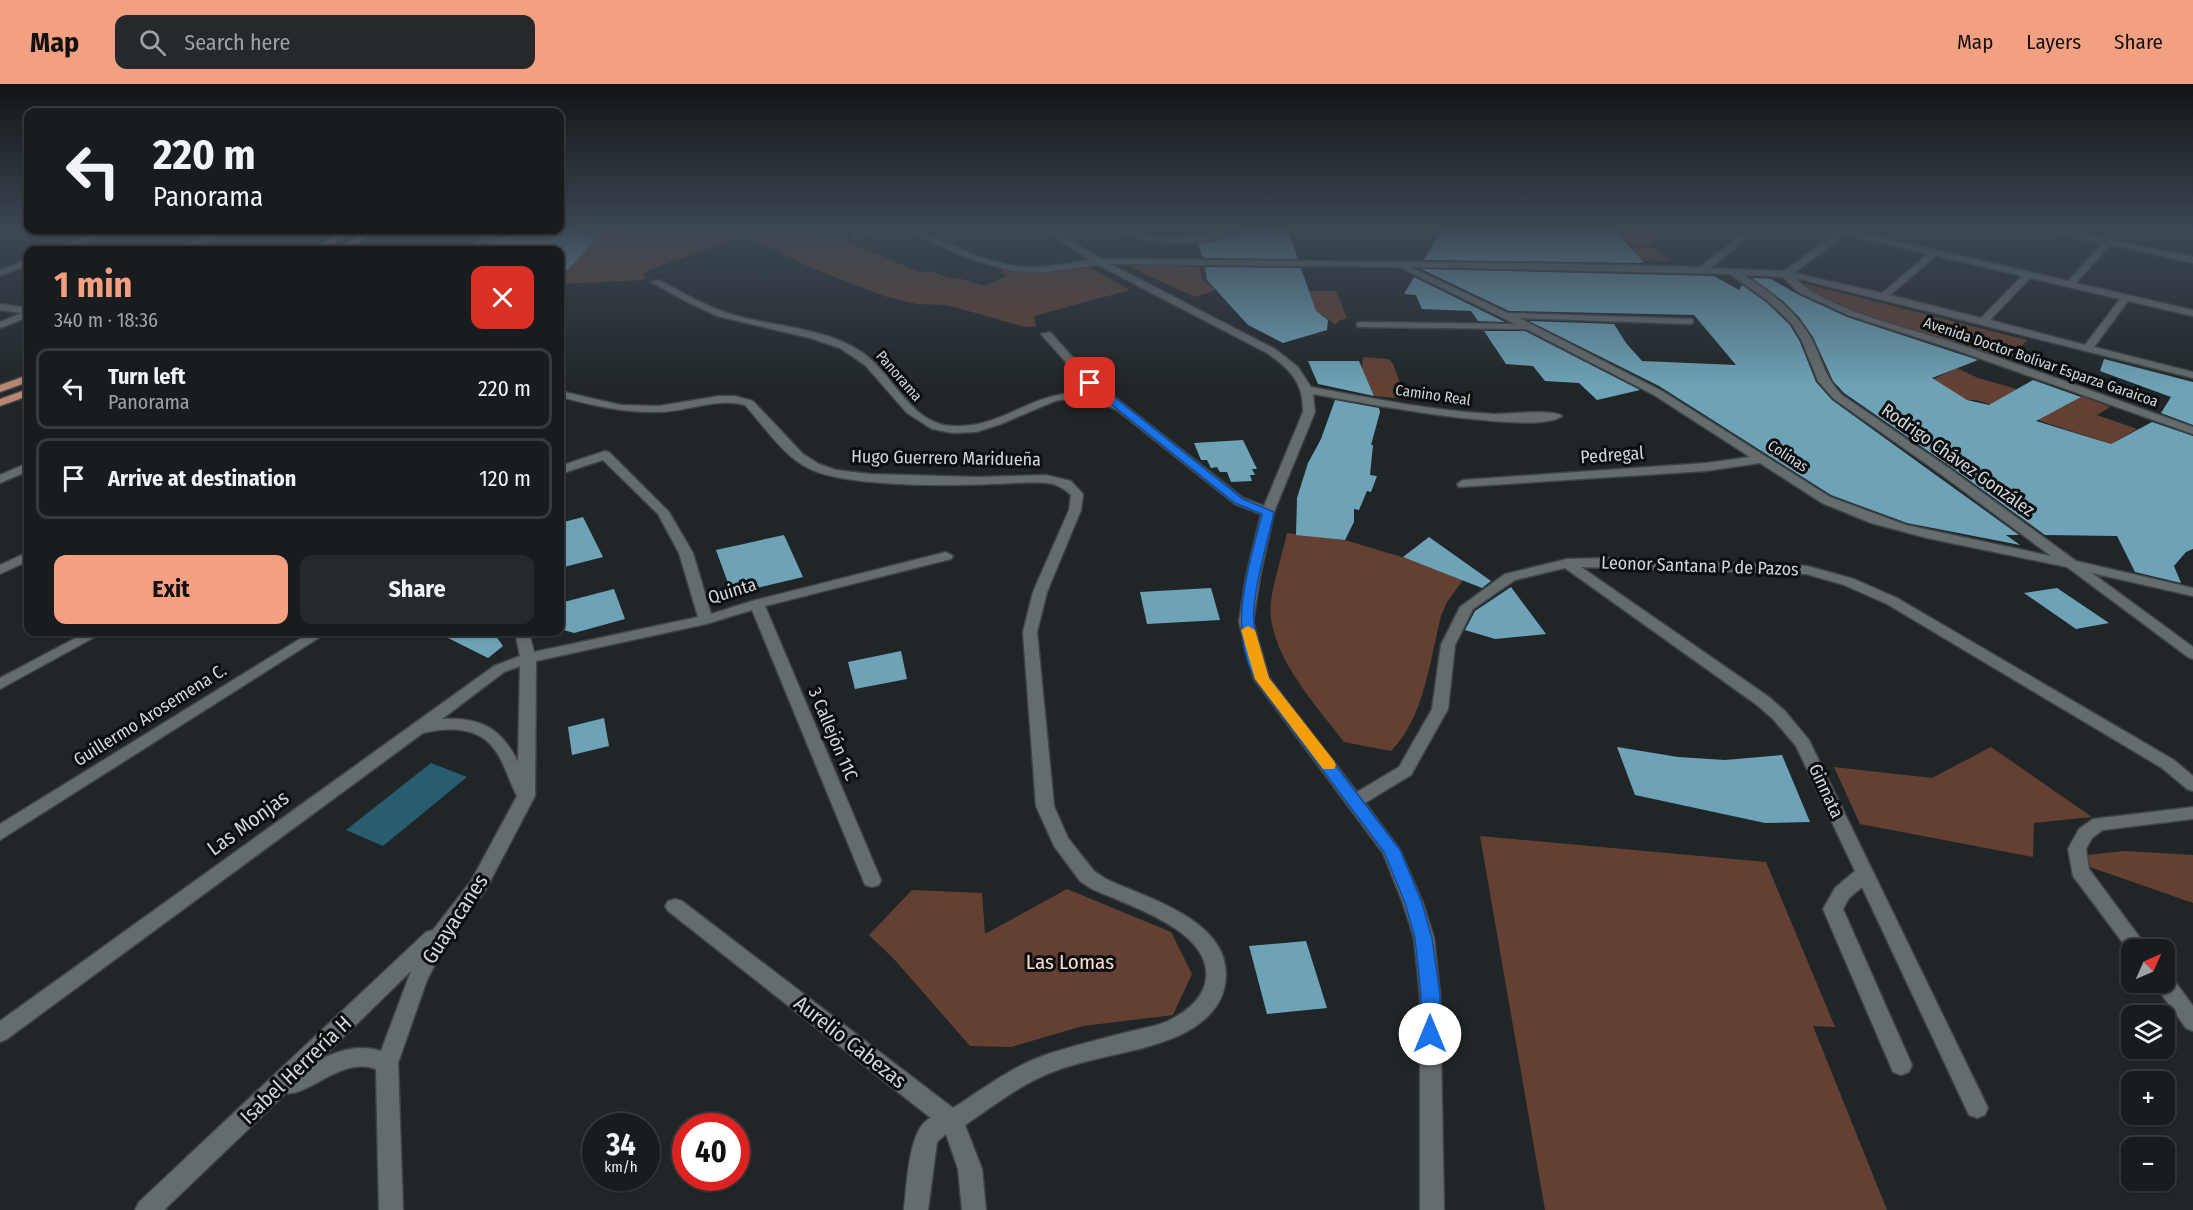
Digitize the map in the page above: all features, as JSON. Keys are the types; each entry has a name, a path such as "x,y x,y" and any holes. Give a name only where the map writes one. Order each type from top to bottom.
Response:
{"main road":[{"path":"0,389 24,380"},
{"path":"0,403 24,394"}],"street":[{"name":"Panorama","path":"657,283 707,309 840,344 866,358 915,417 941,429 975,428 999,421 1049,398 1067,394 1103,399 1121,408"},
{"path":"1139,283 1271,351 1288,362 1304,378 1310,401 1309,412 1268,512 1253,577 1246,621 1252,650 1262,679 1391,850 1413,903 1424,938 1430,995 1432,1210"},
{"name":"Colinas","path":"1436,283 1529,327 1677,404 1826,500 1865,517 1922,534 2073,564 2193,592"},
{"name":"Rodrigo Chávez González","path":"1749,283 1773,299 1791,316 1805,337 1822,382 1838,397 1947,472 2193,654"},
{"name":"Avenida Doctor Bolívar Esparza Garaicoa","path":"1794,283 1801,290 1851,313 1960,348 2193,431"},
{"path":"1824,283 2193,375"},
{"path":"1884,296 1900,283"},
{"path":"1984,321 2021,283"},
{"path":"2063,283 2193,313"},
{"path":"2088,348 2126,297"},
{"path":"0,307 24,311"},
{"path":"0,325 24,314"},
{"path":"1505,315 1690,321"},
{"path":"1361,325 1529,327"},
{"name":"Panorama","path":"1046,334 1090,383 1121,408 1239,501 1268,512"},
{"name":"Camino Real","path":"1307,390 1408,408 1478,416 1526,419 1556,416"},
{"name":"Hugo Guerrero Maridueña","path":"564,395 621,408 659,409 719,399 735,399 749,403 799,458 815,467 834,473 870,478 979,481 1047,479 1067,484 1077,494 1075,510 1040,592 1029,632 1045,806 1060,841 1087,876 1099,884 1188,925 1201,937 1213,954 1218,973 1214,993 1198,1013 1172,1029 1049,1063 1010,1083 952,1121"},
{"path":"564,469 604,455 663,512 686,553 706,620"},
{"name":"Pedregal","path":"1463,484 1706,467 1763,459"},
{"path":"0,479 24,469"},
{"name":"Quinta","path":"528,658 706,620 757,604 946,556"},
{"path":"0,570 24,558"},
{"name":"Leonor Santana P de Pazos","path":"1356,801 1405,771 1435,720 1440,709 1448,645 1467,607 1510,578 1567,563 1609,562 1807,570 1849,582 1892,601 2168,764 2193,785"},
{"name":"Ginnata","path":"1567,563 1779,714 1803,744 1977,1108"},
{"name":"3 Callejón 11C","path":"757,604 872,880"},
{"path":"0,684 90,636"},
{"name":"Guillermo Arosemena C.","path":"0,833 315,636"},
{"name":"Guayacanes","path":"391,1210 387,1063 417,980 444,928 478,886 526,796 528,658 523,636"},
{"name":"Las Monjas","path":"0,1032 499,669 528,658"},
{"path":"414,730 447,724 482,730 499,742 526,796"},
{"path":"2131,939 2080,871 2077,849 2085,834 2099,824 2193,813"},
{"path":"1865,873 1842,893 1833,909 1901,1065"},
{"name":"Aurelio Cabezas","path":"675,906 952,1121"},
{"name":"Isabel Herrería H","path":"147,1210 444,928"},
{"path":"2172,993 2193,1022"},
{"path":"273,1091 338,1062 367,1056 387,1063"},
{"path":"916,1210 926,1138 934,1128 952,1121 970,1169 974,1210"}],"green space":[{"path":"849,283 973,283 985,286 992,283 1117,283 1130,290 1034,316 1036,326 1025,327 947,305 917,304 887,297"},
{"path":"1164,283 1205,283 1216,290 1195,297"},
{"path":"1803,283 2027,340 2008,360 1854,313 1804,289 1800,285"},
{"path":"1283,291 1336,291 1347,318 1338,321 1336,325 1321,314 1314,316"},
{"path":"1363,357 1389,359 1406,399 1374,396 1362,368"},
{"path":"1957,368 1978,378 2010,387 2063,407 2082,396 2110,407 2097,415 2137,429 2111,444 1976,400 1964,400 1925,383"},
{"path":"1287,533 1345,540 1415,561 1463,580 1447,602 1441,616 1424,688 1411,722 1391,751 1344,742 1307,694 1284,658 1271,620 1271,601"},
{"path":"1991,747 2092,817 2034,823 2033,857 1860,824 1834,767 1932,778"},
{"path":"1480,836 1766,862 1835,1027 1813,1026 1887,1210 1545,1210"},
{"path":"2125,851 2193,855 2193,903 2087,866 2086,855"},
{"name":"Las Lomas","path":"1067,889 1171,932 1192,974 1173,1015 1083,1026 1011,1047 970,1046 894,959 869,935 912,890 982,893 985,934"}],"water":[{"path":"431,763 467,777 383,846 346,830"}],"building":[{"path":"1209,283 1306,283 1316,311 1328,320 1327,330 1283,343 1248,325"},
{"path":"1411,283 1425,283 1505,322 1478,321 1471,311 1422,309 1416,295 1404,294"},
{"path":"1449,283 1726,283 1739,290 1742,285 1766,302 1790,325 1800,342 1816,382 1832,400 2019,535 2006,535 2020,545 1907,523 1831,495 1659,386 1529,321 1614,324 1626,343 1642,361 1736,365 1694,315 1509,311"},
{"path":"1758,283 1777,283 1847,317 1978,360 1932,378 1967,400 1989,405 2033,380 2081,397 2036,421 2111,444 2152,422 2193,436 2193,549 2186,552 2174,566 2181,583 2135,572 2117,536 2045,535 1844,393 1833,381 1813,337 1799,317 1783,301"},
{"path":"1484,331 1525,331 1640,390 1597,400 1579,383 1545,381 1533,366 1506,364"},
{"path":"2104,359 2193,382 2193,425 2161,413 2171,397 2100,371"},
{"path":"1308,361 1359,361 1374,396 1318,384"},
{"path":"1335,400 1379,408 1380,412 1371,445 1373,445 1370,475 1377,476 1371,492 1367,491 1359,510 1354,509 1354,522 1345,540 1296,535 1297,498 1308,463 1321,439"},
{"path":"1243,440 1257,469 1252,469 1255,475 1250,475 1252,481 1231,482 1227,472 1220,472 1217,467 1211,468 1207,460 1201,460 1194,443"},
{"path":"583,517 603,557 564,567 564,522"},
{"path":"784,535 803,577 732,594 716,550"},
{"path":"1429,537 1491,581 1482,588 1403,557"},
{"path":"1511,587 1546,634 1495,639 1465,630 1475,611"},
{"path":"1211,588 1220,620 1147,624 1140,592"},
{"path":"2057,588 2109,623 2076,629 2024,593"},
{"path":"614,589 625,619 574,633 564,630 564,602"},
{"path":"444,636 496,636 503,646 488,658"},
{"path":"901,651 907,679 855,689 848,662"},
{"path":"604,718 609,746 572,755 568,727"},
{"path":"1617,747 1678,757 1725,760 1782,755 1810,822 1765,823 1635,795"},
{"path":"1306,941 1327,1008 1267,1014 1249,946"}],"slow traffic":[{"path":"1248,630 1262,679 1328,765"}],"route":[{"path":"1090,383 1239,501 1268,512 1253,577 1246,621 1252,650 1262,679 1391,850 1413,903 1424,938 1430,995 1430,1034"}]}
